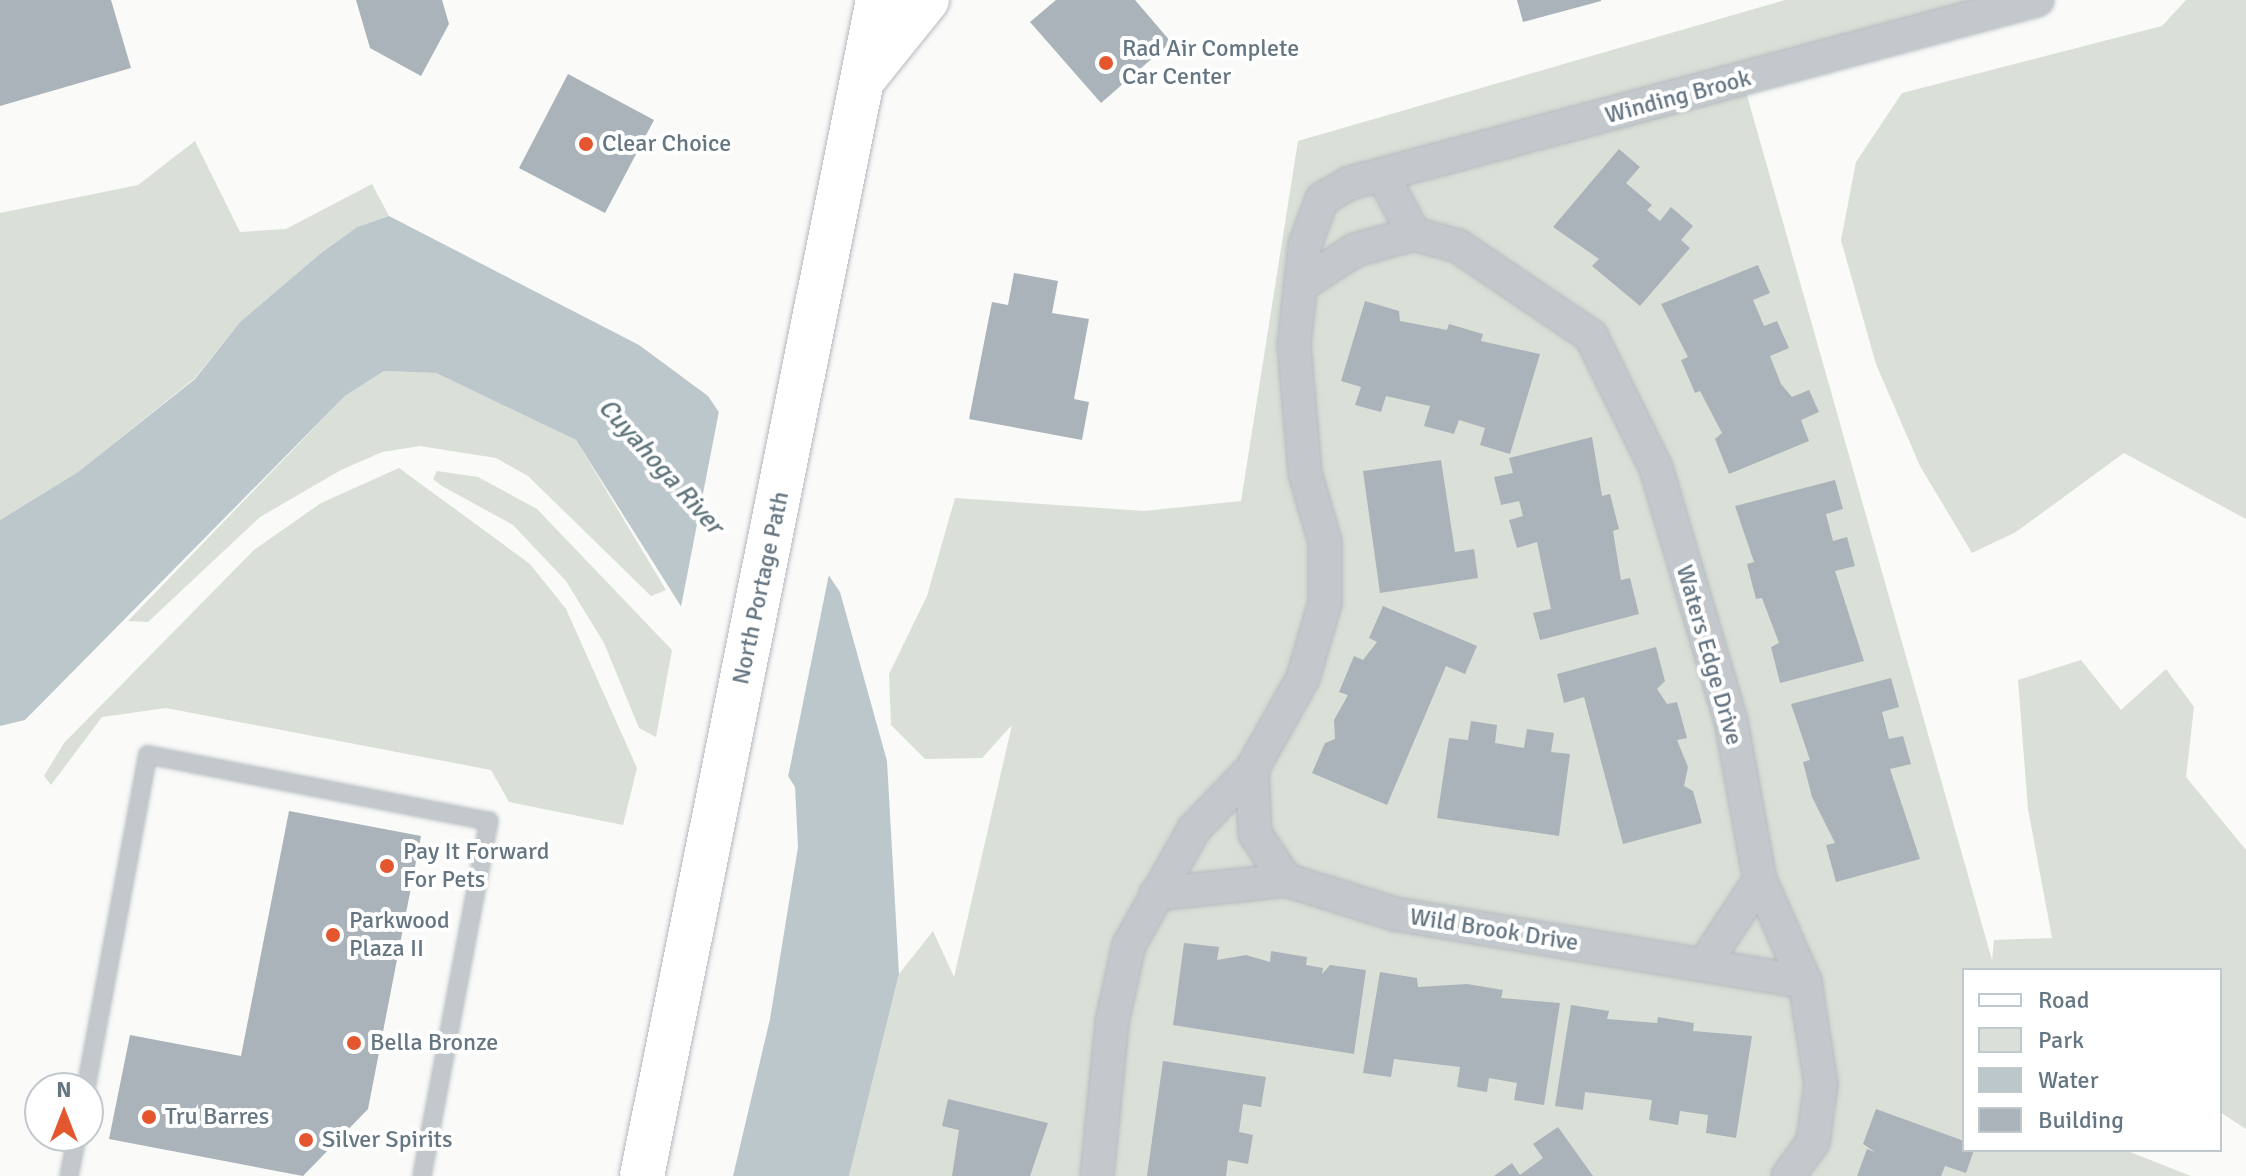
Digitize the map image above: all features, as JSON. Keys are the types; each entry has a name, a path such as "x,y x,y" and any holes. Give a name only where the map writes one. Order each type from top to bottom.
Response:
{"main road":[{"name":"North Portage Path","path":"642,1176 713,810 795,432 859,85 878,0"},
{"path":"859,85 927,0"}],"street":[{"name":"Winding Brook","path":"1301,285 1322,199 1383,176 2037,0"},
{"path":"1097,1176 1112,1022 1129,945 1194,829 1252,769 1303,678 1325,603 1325,542 1296,408 1301,285 1355,250 1414,234 1383,176"},
{"name":"Waters Edge Drive","path":"1414,234 1458,246 1591,336 1656,468 1731,721 1760,880 1805,982 1821,1084 1813,1142 1788,1176"},
{"path":"1252,769 1255,834 1286,880"},
{"name":"Wild Brook Drive","path":"1156,894 1286,880 1395,914 1805,982"},
{"path":"1705,963 1760,880"}],"lane":[{"path":"89,1072 148,755 489,821 422,1176"},
{"path":"69,1176 74,1152"}],"green space":[{"path":"1785,0 1977,0 1739,67 1992,960 1994,940 2052,938 2028,809 2018,680 2081,660 2121,710 2166,669 2194,707 2186,777 2246,850 2246,1129 2222,1113 2222,968 1962,968 1962,1152 2130,1152 2191,1176 849,1176 899,974 933,931 954,977 1012,725 982,758 925,759 891,725 889,674 927,596 955,498 1144,511 1241,501 1298,141"},
{"path":"2186,0 2246,0 2246,519 2124,453 2016,532 1972,553 1920,466 1876,364 1841,240 1856,162 1902,93 2162,26"},
{"path":"195,141 240,232 286,229 372,184 389,216 357,227 321,253 240,322 195,378 78,472 0,520 0,213 138,185"},
{"path":"384,371 436,373 576,440 666,590 651,596 528,476 496,458 420,446 382,452 341,470 260,517 148,622 128,621 345,396"},
{"path":"399,468 530,564 566,609 637,768 623,825 509,802 491,770 166,708 102,717 51,785 44,776 64,743 254,550 321,503"},
{"path":"437,471 478,477 537,509 672,650 656,737 639,728 604,643 566,581 513,525 433,479"}],"water":[{"name":"Cuyahoga River","path":"389,216 639,345 708,396 840,592 887,761 899,974 849,1176 733,1176 770,1019 798,847 795,787 576,440 436,373 384,371 345,396 25,720 0,726 0,520 78,472 195,379 240,322 321,253 357,227"}],"pier":[{"path":"720,406 830,569 787,782 679,617"}],"building":[{"path":"0,0 111,0 131,68 0,106"},
{"path":"356,0 442,0 449,24 421,76 370,48"},
{"name":"Rad Air Complete Car Center","path":"1056,0 1135,0 1171,42 1101,103 1030,22"},
{"path":"1517,0 1601,0 1601,1 1523,22"},
{"name":"Clear Choice","path":"568,74 654,120 605,213 519,168"},
{"path":"1619,149 1640,167 1626,183 1652,205 1647,210 1660,221 1671,207 1693,226 1681,240 1690,248 1640,306 1592,266 1599,259 1553,227"},
{"path":"1758,265 1770,293 1753,300 1764,326 1777,321 1789,348 1770,356 1781,384 1792,397 1809,390 1819,412 1801,420 1809,441 1729,474 1715,439 1722,433 1700,391 1695,393 1681,360 1688,357 1661,304"},
{"path":"1014,273 1058,281 1052,313 1089,319 1074,399 1089,402 1082,440 969,419 992,302 1008,305"},
{"path":"1365,301 1399,311 1400,321 1447,330 1449,324 1483,334 1481,341 1540,354 1510,454 1480,445 1485,428 1459,420 1454,434 1424,426 1430,406 1386,396 1381,412 1355,405 1361,387 1341,381"},
{"path":"1592,437 1602,496 1610,494 1619,529 1613,531 1621,580 1630,578 1639,614 1540,640 1533,613 1551,609 1537,542 1517,548 1509,520 1523,516 1519,501 1501,505 1494,477 1513,473 1509,458"},
{"path":"1441,460 1455,552 1474,549 1478,578 1380,593 1363,471"},
{"path":"1835,480 1843,509 1826,514 1833,541 1847,537 1855,566 1835,571 1864,661 1780,683 1771,647 1779,643 1762,598 1756,599 1747,564 1754,562 1735,506"},
{"path":"1383,606 1477,646 1465,674 1446,666 1387,805 1312,773 1325,743 1335,739 1334,720 1348,695 1339,692 1354,656 1363,660 1377,642 1369,638"},
{"path":"1656,647 1665,681 1657,689 1667,704 1677,702 1687,738 1677,740 1688,767 1684,786 1693,791 1702,823 1623,844 1584,697 1564,703 1557,674"},
{"path":"1891,678 1899,707 1882,712 1889,739 1903,736 1911,764 1890,769 1920,859 1836,882 1826,845 1835,843 1812,797 1803,762 1810,760 1791,704"},
{"path":"1471,721 1497,725 1495,743 1524,748 1527,729 1554,733 1551,752 1570,754 1559,836 1437,818 1449,738 1468,740"},
{"name":"Parkwood Plaza II","path":"289,811 421,836 368,1109 303,1176 109,1139 130,1035 241,1056"},
{"path":"1184,943 1219,947 1217,960 1246,955 1270,962 1271,951 1307,957 1306,965 1323,968 1322,974 1330,965 1366,970 1354,1054 1173,1025"},
{"path":"1380,972 1417,978 1418,987 1467,984 1503,990 1501,998 1560,1003 1544,1105 1514,1100 1517,1083 1489,1078 1487,1092 1457,1087 1460,1067 1394,1059 1391,1077 1363,1073"},
{"path":"1571,1005 1609,1011 1607,1019 1657,1023 1658,1017 1694,1023 1693,1031 1752,1036 1736,1138 1706,1133 1708,1115 1680,1111 1678,1125 1649,1120 1652,1100 1585,1092 1583,1110 1555,1106"},
{"path":"1163,1061 1266,1077 1261,1107 1243,1104 1239,1132 1253,1135 1248,1164 1228,1160 1226,1176 1147,1176"},
{"path":"948,1099 1048,1123 1030,1176 952,1176 959,1130 942,1126"},
{"path":"1876,1109 1962,1140 1962,1152 1973,1152 1966,1173 1945,1166 1941,1176 1857,1176 1867,1149 1875,1152 1863,1144"},
{"path":"1558,1127 1593,1176 1494,1176 1512,1163 1520,1175 1543,1158 1533,1144"}],"place":[{"name":"Rad Air Complete Car Center","path":"1106,63"},
{"name":"Clear Choice","path":"586,144"},
{"name":"Pay It Forward For Pets","path":"387,866"},
{"name":"Parkwood Plaza II","path":"333,935"},
{"name":"Bella Bronze","path":"354,1043"},
{"name":"Tru Barres","path":"149,1117"},
{"name":"Silver Spirits","path":"306,1140"}]}
